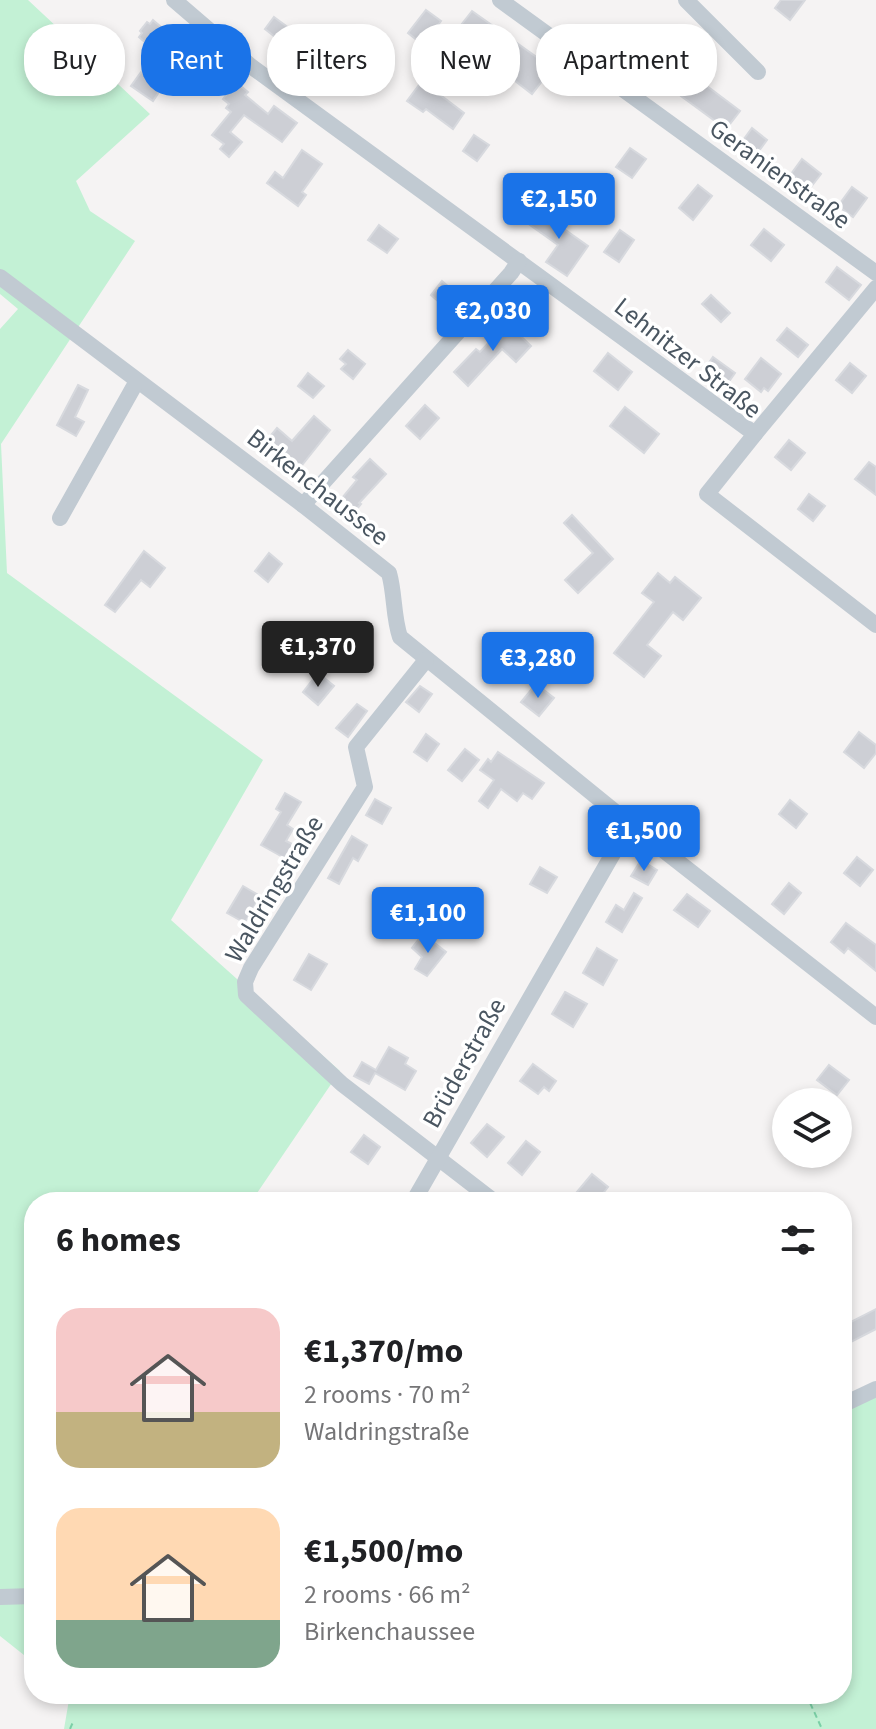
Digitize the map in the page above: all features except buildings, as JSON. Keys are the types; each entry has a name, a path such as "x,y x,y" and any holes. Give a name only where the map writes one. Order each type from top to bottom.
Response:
{"street":[{"name":"Lehnitzer Straße","path":"174,0 252,67 755,434 707,494 876,625"},
{"name":"Geranienstraße","path":"500,0 876,273"},
{"path":"686,0 758,72"},
{"path":"303,505 519,261"},
{"name":"Birkenchaussee","path":"0,277 389,573 400,637 630,824 876,1017"},
{"path":"755,434 876,288"},
{"path":"60,518 137,381"},
{"name":"Waldringstraße","path":"426,660 356,747 365,787 245,982 246,995 342,1084 482,1192"},
{"name":"Brüderstraße","path":"419,1192 630,824"},
{"path":"852,1400 876,1389"},
{"path":"0,1597 24,1596"}],"path":[{"path":"811,1704 822,1729"},
{"path":"70,1729 73,1722"}],"green space":[{"path":"0,0 28,0 54,24 24,24 24,96 125,96 125,91 150,114 76,181 90,211 135,241 1,444 7,573 263,760 171,920 340,1071 258,1192 24,1192 24,1655 0,1636 0,329 18,309 0,294"},
{"path":"876,1392 876,1729 64,1729 68,1704 852,1704 852,1403"}]}
